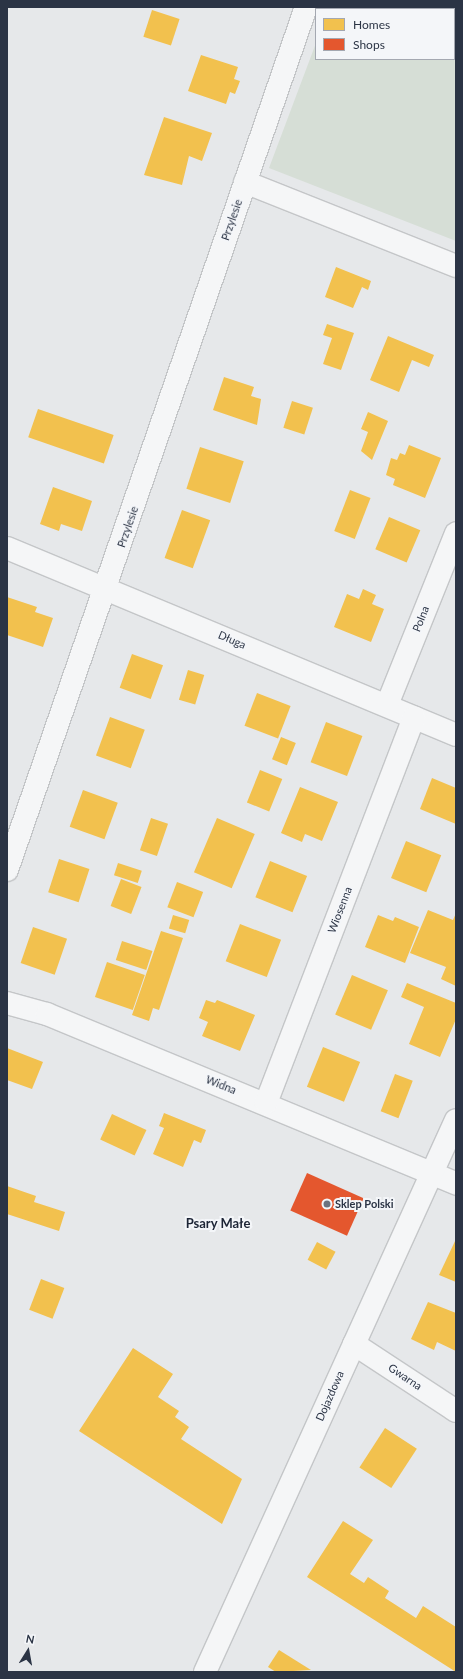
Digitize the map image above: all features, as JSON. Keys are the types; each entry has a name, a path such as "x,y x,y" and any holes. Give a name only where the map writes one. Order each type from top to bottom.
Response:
{"street":[{"name":"Przylesie","path":"7,870 108,587 244,182 306,7"},
{"path":"244,182 456,266"},
{"name":"Polna","path":"386,706 456,533"},
{"name":"Długa","path":"7,548 108,587 456,735"},
{"name":"Wiosenna","path":"266,1103 414,717"},
{"name":"Widna","path":"7,1003 47,1014 266,1103 456,1183"},
{"name":"Dojazdowa","path":"205,1672 456,1120"},
{"name":"Gwarna","path":"354,1344 456,1411"}],"shaded area":[{"path":"330,7 456,7 456,241 269,168 315,46 315,60 455,60 455,8"}],"building: Homes":[{"path":"152,10 180,19 171,46 143,37"},
{"path":"201,55 238,67 234,79 240,81 235,94 230,92 226,104 188,91"},
{"path":"164,117 212,133 202,161 189,156 182,185 144,175"},
{"path":"336,267 371,281 368,290 362,287 353,308 325,297"},
{"path":"327,324 354,333 341,370 323,364 332,338 323,335"},
{"path":"388,336 434,355 429,367 412,360 399,392 370,380"},
{"path":"224,377 254,387 251,396 261,399 257,425 213,410"},
{"path":"292,401 313,408 304,434 283,428"},
{"path":"38,409 114,435 104,463 28,437"},
{"path":"368,412 388,421 372,460 361,451 368,432 361,429"},
{"path":"409,445 441,458 425,498 393,485 395,479 386,475 391,458 397,460 400,453 405,455"},
{"path":"200,447 244,461 230,503 186,489"},
{"path":"53,487 92,501 82,531 61,524 59,531 40,524"},
{"path":"350,490 371,498 355,539 334,531"},
{"path":"182,510 210,520 193,568 165,558"},
{"path":"389,517 420,530 407,563 375,549"},
{"path":"363,589 376,595 372,604 384,609 371,642 334,627 347,594 359,599"},
{"path":"7,597 37,607 35,612 53,618 43,647 7,635"},
{"path":"132,654 163,665 151,699 120,688"},
{"path":"188,670 204,675 195,705 179,700"},
{"path":"257,693 291,706 278,739 244,726"},
{"path":"110,717 145,730 131,768 96,756"},
{"path":"326,722 362,736 347,776 311,762"},
{"path":"281,737 296,743 287,765 272,759"},
{"path":"260,770 282,779 269,811 247,802"},
{"path":"432,778 456,788 456,824 420,809"},
{"path":"300,787 338,802 322,841 305,834 302,842 281,833"},
{"path":"83,790 118,803 104,839 70,827"},
{"path":"151,818 168,824 157,856 140,850"},
{"path":"217,818 255,834 232,888 194,872"},
{"path":"406,841 441,855 426,892 391,878"},
{"path":"59,859 89,869 79,902 48,892"},
{"path":"270,861 307,876 292,912 255,897"},
{"path":"118,863 142,871 138,883 114,875"},
{"path":"121,879 142,887 131,914 111,906"},
{"path":"177,882 203,892 193,917 167,907"},
{"path":"428,910 453,920 456,913 456,986 441,979 446,967 410,953"},
{"path":"173,915 189,920 185,933 169,928"},
{"path":"378,915 393,921 395,917 419,927 405,963 365,947"},
{"path":"240,924 281,940 267,977 226,961"},
{"path":"33,927 67,939 55,975 21,963"},
{"path":"161,931 183,938 159,1010 153,1008 149,1021 132,1015"},
{"path":"122,941 152,951 146,970 116,960"},
{"path":"107,962 145,975 133,1010 95,997"},
{"path":"352,975 388,990 371,1030 335,1015"},
{"path":"407,983 456,1003 456,1019 440,1057 409,1044 424,1007 401,997"},
{"path":"206,1000 215,1003 217,1000 255,1015 240,1051 202,1036 208,1022 199,1018"},
{"path":"323,1047 360,1062 344,1102 307,1087"},
{"path":"7,1048 43,1062 32,1089 7,1080"},
{"path":"395,1074 413,1081 398,1118 381,1111"},
{"path":"164,1113 206,1130 201,1143 194,1140 183,1167 153,1154 164,1128 159,1126"},
{"path":"112,1114 146,1130 135,1155 100,1139"},
{"path":"7,1186 36,1196 34,1202 65,1212 59,1231 7,1214"},
{"path":"456,1239 456,1282 439,1275"},
{"path":"317,1242 336,1252 326,1270 308,1260"},
{"path":"41,1279 64,1288 53,1319 29,1310"},
{"path":"428,1302 456,1313 456,1351 437,1342 434,1350 411,1339"},
{"path":"133,1348 173,1374 158,1397 179,1411 175,1417 189,1427 181,1439 242,1479 222,1524 79,1431"},
{"path":"385,1428 417,1449 391,1488 359,1467"},
{"path":"343,1521 373,1540 350,1574 364,1583 368,1577 389,1591 385,1598 416,1618 423,1606 456,1627 456,1672 307,1577"},
{"path":"279,1650 311,1670 276,1672 268,1667"}],"building: Shops":[{"name":"Sklep Polski","path":"307,1173 364,1198 347,1236 290,1210"}],"place":[{"name":"Sklep Polski","path":"327,1204"}],"district":[{"name":"Psary Małe","path":"218,1223"}]}
